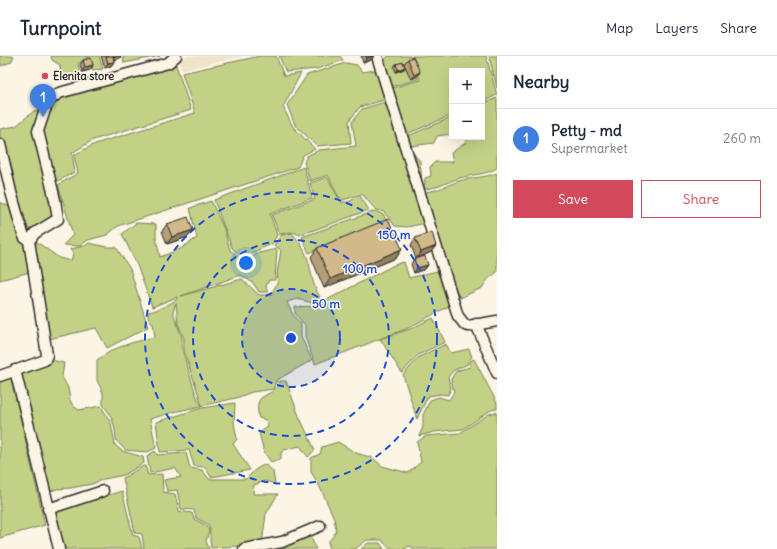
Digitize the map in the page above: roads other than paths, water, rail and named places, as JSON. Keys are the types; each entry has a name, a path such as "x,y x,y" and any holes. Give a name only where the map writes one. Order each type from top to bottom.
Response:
{"street":[{"path":"0,376 44,360 47,355 29,247 30,239 35,233 58,219 55,200 38,131 48,101 59,93 168,63 176,56"},
{"path":"376,56 458,316 465,325 468,326 497,321"},
{"path":"0,144 11,192 23,234 25,238 30,239"},
{"path":"476,324 497,373"},
{"path":"15,370 59,549"},
{"path":"48,508 103,491"},
{"path":"244,549 282,542 320,526"}],"place":[{"name":"Elenita store","path":"45,76"},
{"name":"Petty - md","path":"43,117"}]}
